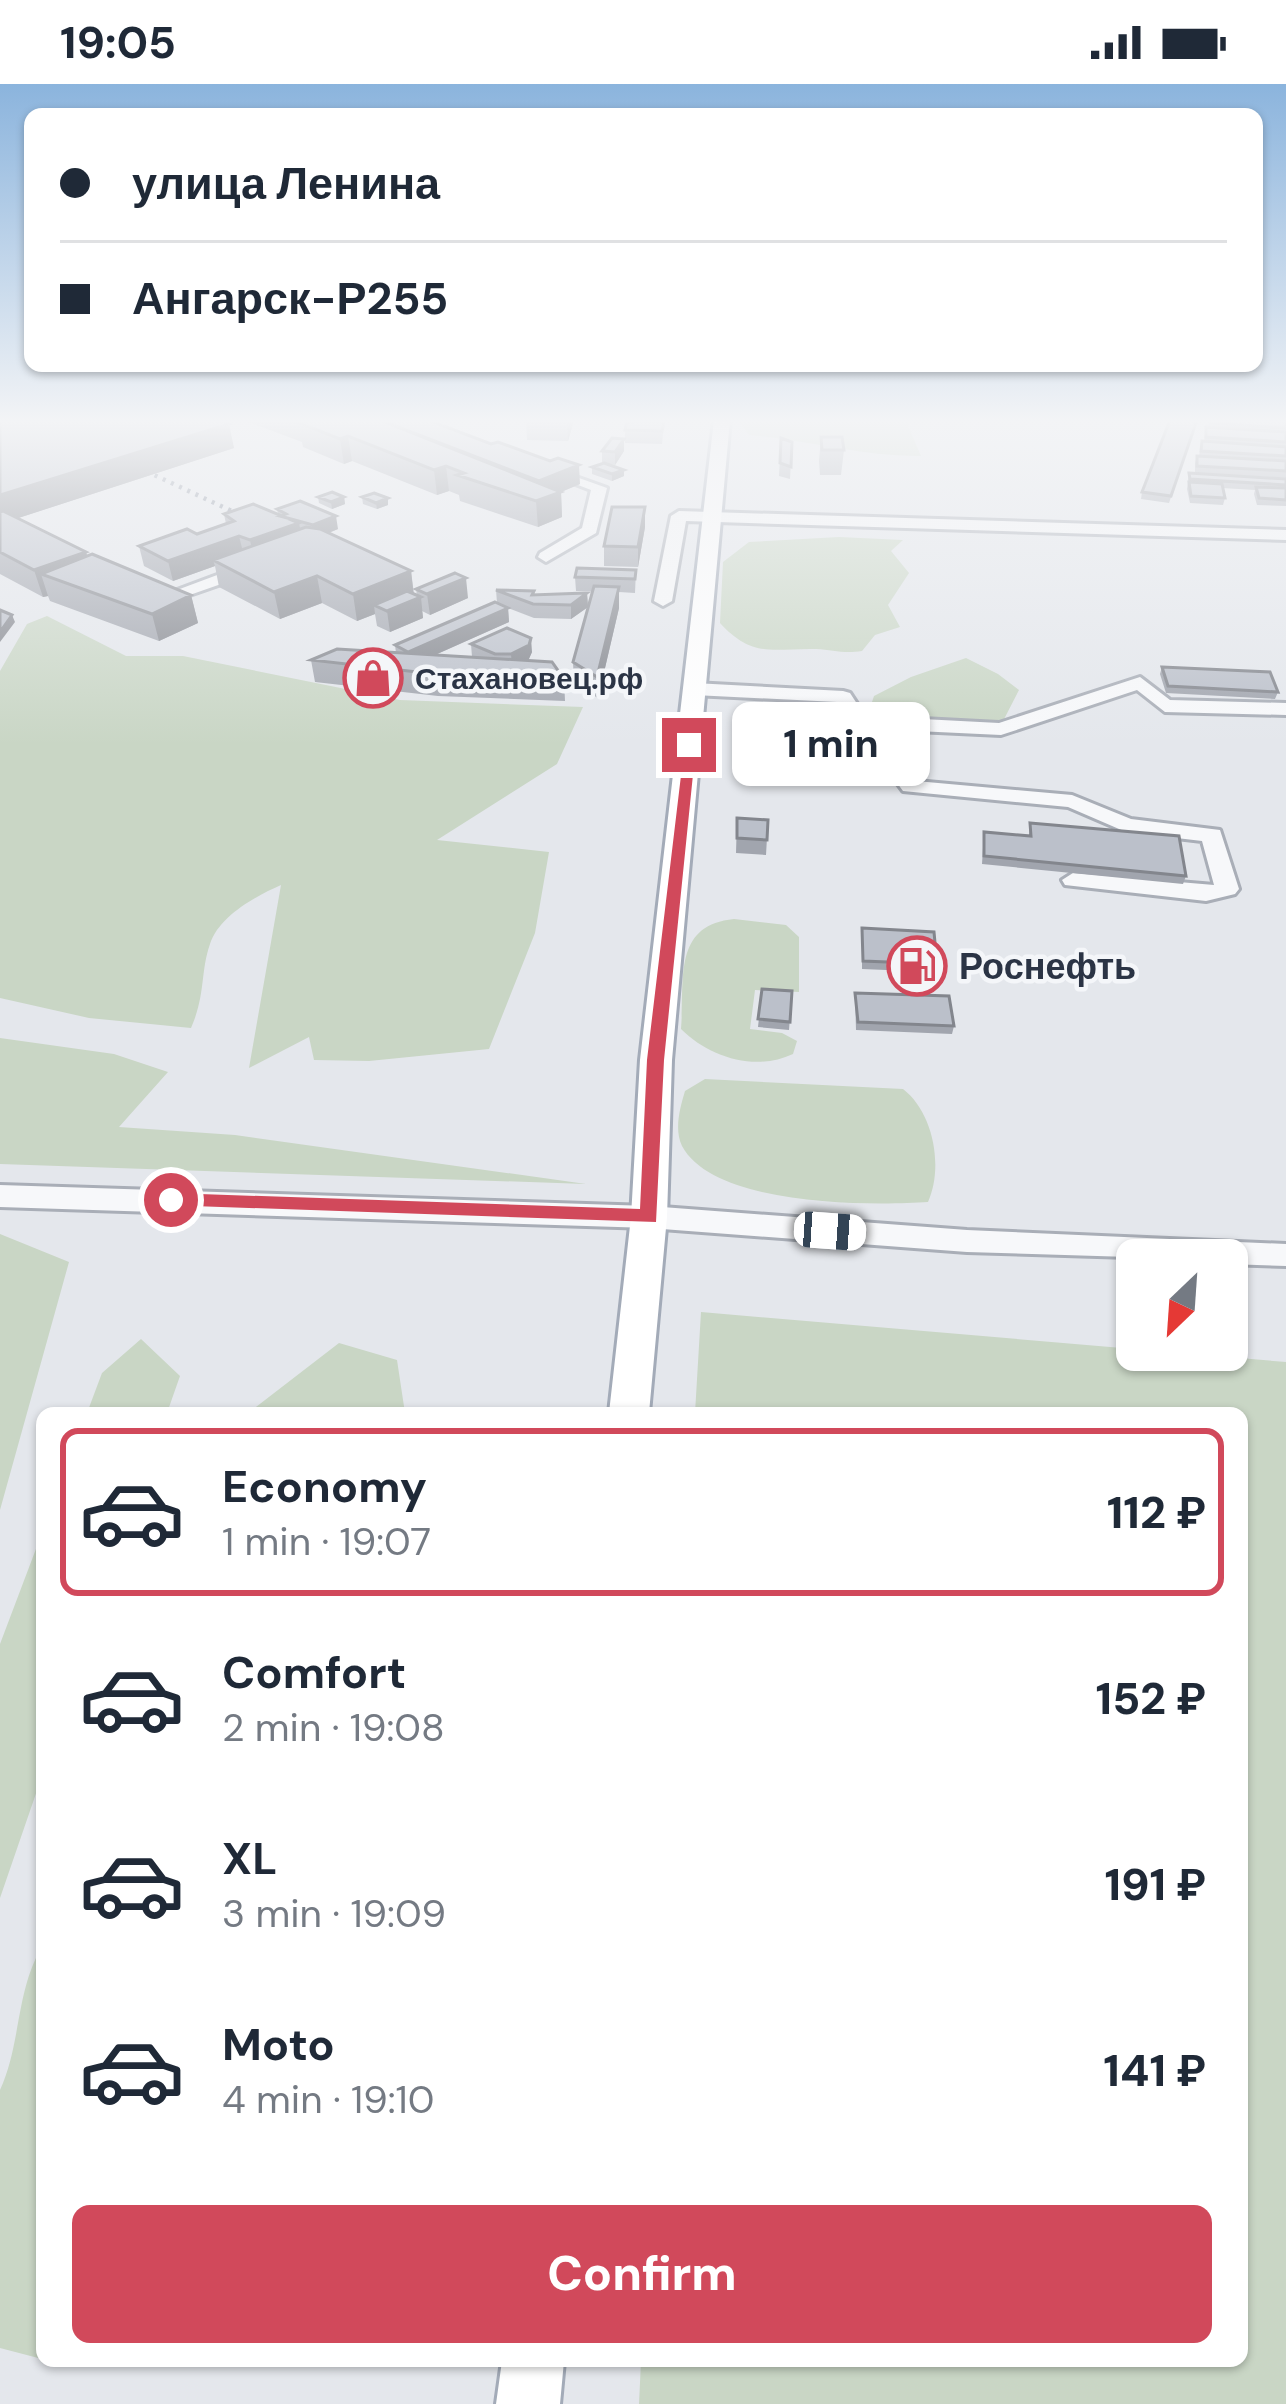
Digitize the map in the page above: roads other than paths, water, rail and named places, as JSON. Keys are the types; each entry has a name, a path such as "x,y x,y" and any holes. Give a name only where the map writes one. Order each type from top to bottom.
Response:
{"main road":[{"path":"630,1407 649,1216 656,1060 711,528"},
{"path":"528,2404 532,2367"}],"street":[{"path":"546,557 590,528"},
{"path":"663,601 677,528"},
{"path":"1071,528 1286,535"},
{"path":"178,593 265,562"},
{"path":"859,722 1000,729 1140,683 1165,706 1286,709"},
{"path":"694,689 843,697 910,787 1072,801 1126,825 1212,835 1227,889 1206,894 1073,880"},
{"path":"0,1196 649,1216 967,1241 1286,1255"}],"place":[{"name":"Стахановец.рф","path":"373,678"},
{"name":"Роснефть","path":"917,966"}]}
